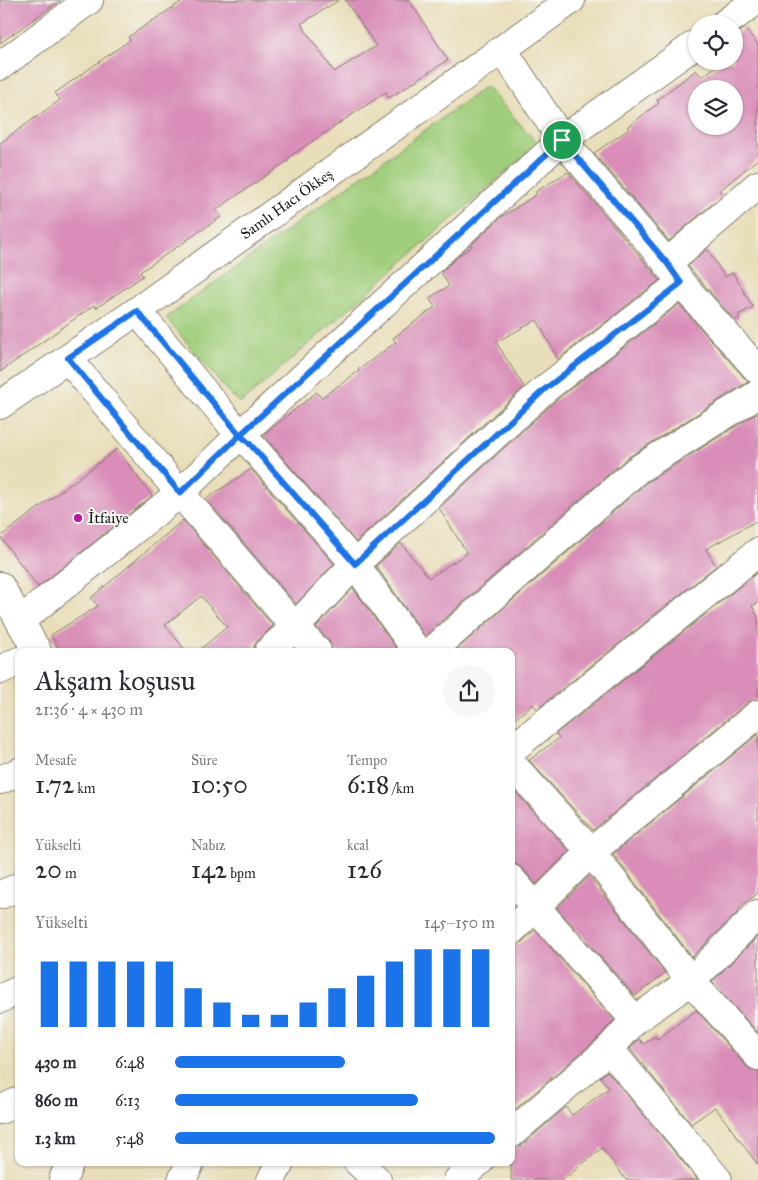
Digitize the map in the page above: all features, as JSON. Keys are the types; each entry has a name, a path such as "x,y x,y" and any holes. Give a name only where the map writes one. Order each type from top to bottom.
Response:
{"street":[{"path":"0,66 88,0"},
{"name":"Samlı Hacı Ökkeş","path":"0,405 137,311 502,50 542,8 572,0"},
{"path":"502,50 562,140 758,370"},
{"path":"20,620 180,493 240,435 562,140 688,50"},
{"path":"272,648 295,628 355,564 674,273 758,185"},
{"path":"137,311 240,435 355,564 415,648"},
{"path":"68,358 180,493 295,628 315,648"},
{"path":"435,648 637,470 758,394"},
{"path":"515,747 758,552"},
{"path":"0,586 35,648"},
{"path":"0,670 15,663"},
{"path":"515,927 591,852 758,714"},
{"path":"515,767 591,852 691,981 758,1056"},
{"path":"0,780 15,774"},
{"path":"515,884 635,1020"},
{"path":"0,895 15,889"},
{"path":"515,1130 609,1048 635,1020 691,981 758,914"},
{"path":"0,999 15,992"},
{"path":"609,1048 718,1180"},
{"path":"0,1110 15,1103"},
{"path":"63,1180 68,1166"},
{"path":"182,1180 189,1166"},
{"path":"271,1180 279,1166"},
{"path":"362,1166 377,1180"},
{"path":"458,1180 474,1166"}],"green space":[{"path":"486,86 538,144 241,403 229,393 166,318"}],"building":[{"path":"0,0 61,0 0,43"},
{"path":"184,0 339,0 301,24 334,72 376,46 345,0 409,0 448,60 389,98 386,92 289,157 290,159 216,210 221,217 140,272 143,276 96,308 94,305 0,372 0,143 60,100 55,93 130,40 128,37"},
{"path":"745,28 758,45 758,159 719,191 723,195 669,241 594,153 629,129 627,127 659,103 657,100 696,70 702,77 711,70 743,70 743,29"},
{"path":"568,172 660,280 558,359 537,320 496,342 524,387 356,542 263,435 317,392 321,398 396,342 393,338 435,307 429,298 449,286 441,272 472,247 471,245 500,218 537,194 535,192"},
{"path":"707,249 725,277 733,273 753,307 738,315 740,318 735,321 688,266"},
{"path":"679,304 748,382 627,458 425,636 376,566 401,543 429,578 467,553 439,508 555,401"},
{"path":"758,412 758,520 706,549 716,566 537,709 533,704 515,719 515,648 458,648 646,483"},
{"name":"İtfaiye","path":"117,449 152,496 38,587 0,537"},
{"path":"251,469 334,564 296,604 206,499"},
{"path":"183,520 273,626 258,640 254,648 202,648 227,627 201,596 165,625 184,648 58,648 51,635 98,606 91,598"},
{"path":"758,572 758,603 752,606 758,617 758,699 748,702 593,830 529,760 559,738 556,734"},
{"path":"353,588 396,648 331,648 329,641 316,627"},
{"path":"758,734 758,893 739,908 740,910 692,957 613,854"},
{"path":"515,791 569,851 536,884 516,864"},
{"path":"589,876 665,973 635,996 557,908"},
{"path":"535,930 614,1020 598,1038 515,1110 515,945 522,942"},
{"path":"758,936 758,1033 712,982"},
{"path":"696,1010 746,1066 753,1071 758,1071 758,1165 715,1107 691,1124 630,1049 639,1039 644,1044 655,1036 657,1040"},
{"path":"607,1071 698,1180 626,1180 602,1148 563,1180 511,1180 511,1166 515,1166 515,1148 521,1146 566,1107 572,1115 609,1088 600,1077"}],"place":[{"name":"İtfaiye","path":"78,518"}],"route":[{"path":"562,140 240,435 180,493 68,358 137,311 240,435 355,564 545,389 681,283 667,263 562,140"}]}
